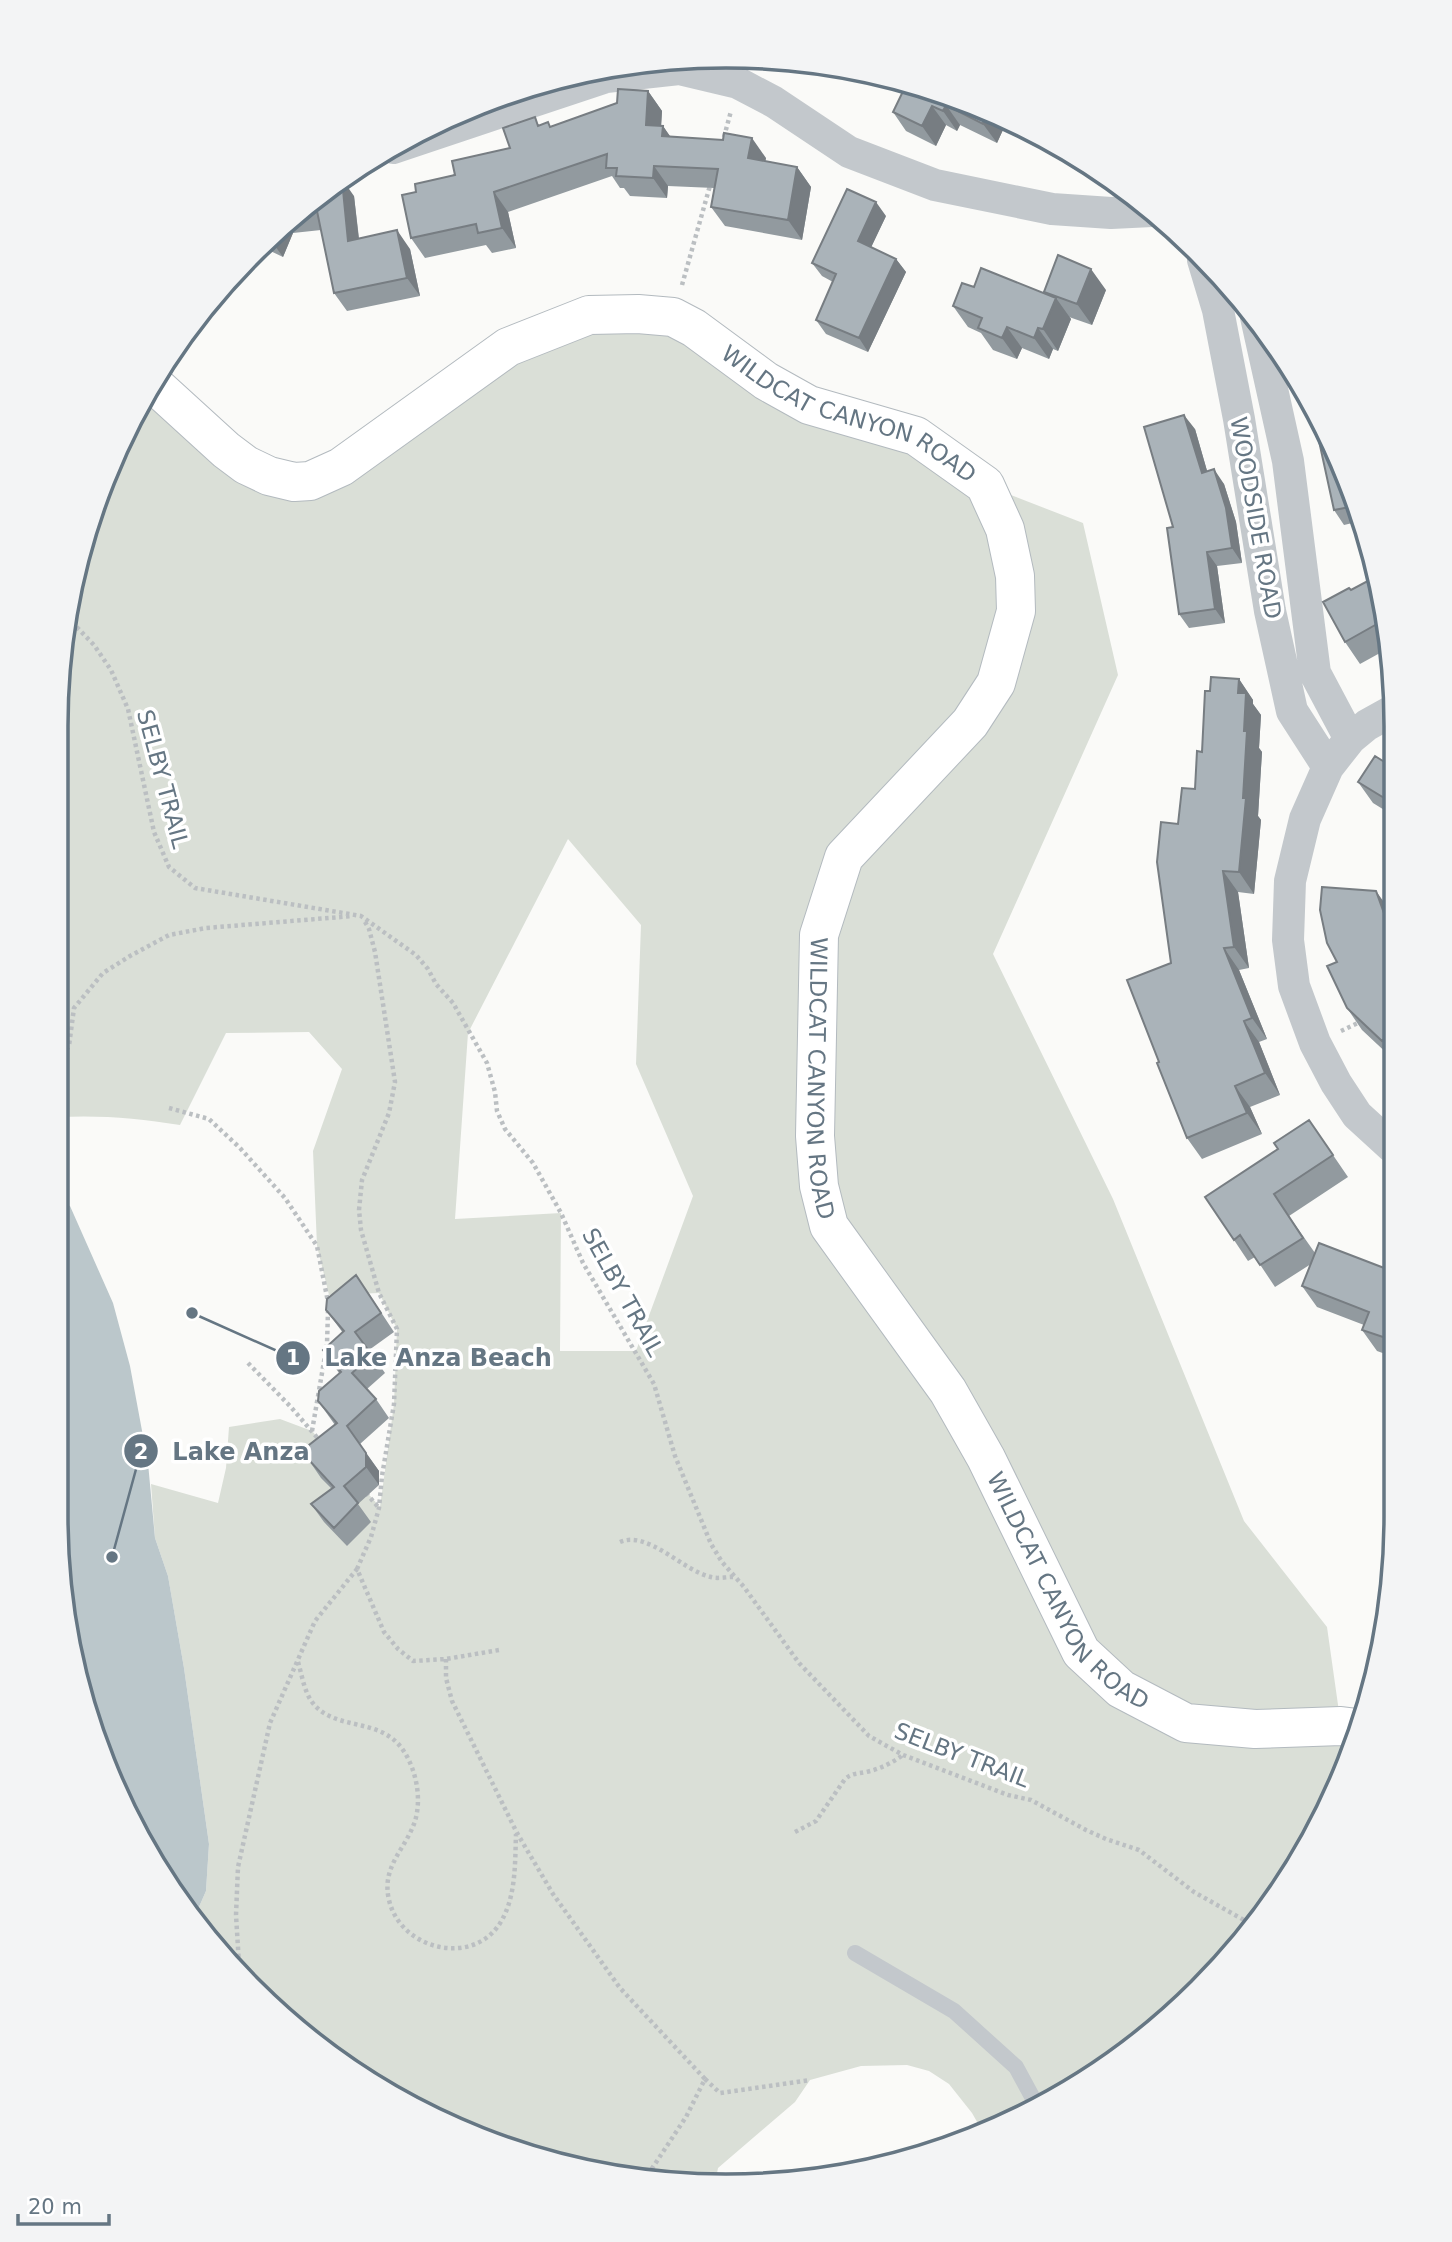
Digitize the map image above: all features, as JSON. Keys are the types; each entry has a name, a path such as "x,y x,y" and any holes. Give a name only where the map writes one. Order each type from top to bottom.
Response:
{"street":[{"path":"683,70 738,83 774,102 849,152 935,185 1052,209 1136,212"},
{"path":"451,129 584,84"},
{"name":"WOODSIDE ROAD","path":"1209,279 1218,310 1237,405 1270,611 1292,711 1328,767"},
{"name":"WILDCAT CANYON ROAD","path":"160,390 246,466 269,476 294,482 310,481 341,467 508,347 589,315 638,314 673,317 694,328 766,381 809,405 916,436 985,485 1005,529 1016,576 1016,611 996,683 970,723 844,857 819,935 815,1136 819,1186 829,1226 948,1391 986,1458 1081,1652 1121,1689 1186,1723 1255,1729 1349,1727"},
{"name":"WOODSIDE ROAD","path":"1263,346 1288,461 1315,673 1350,739"},
{"path":"1384,716 1350,739 1328,767 1305,818 1290,881 1288,940 1294,986 1315,1043 1357,1115 1384,1140"}],"lane":[{"path":"855,1953 954,2011 1016,2067 1033,2098"}],"path":[{"path":"720,148 738,83"},
{"path":"673,317 713,174"},
{"name":"SELBY TRAIL","path":"76,627 111,670 128,709 154,832 169,867 195,888 361,916 416,955 453,1003 487,1063 497,1111 505,1129 534,1163 562,1213 583,1263 654,1384 675,1456 711,1544 799,1663 869,1736 903,1755 1008,1795 1031,1800 1086,1830 1139,1850 1194,1892 1245,1920"},
{"path":"68,1048 74,1008 103,973 169,935 206,928 361,916 369,929 376,952 395,1082 389,1113 362,1180 359,1210 361,1230 379,1293 397,1329 394,1404 379,1508 371,1537 357,1569 315,1620 270,1723 239,1867 236,1915 239,1958"},
{"path":"1315,1043 1371,1017"},
{"path":"169,1108 209,1119 240,1148 285,1198 317,1246 328,1295 327,1344 312,1431"},
{"path":"248,1363 329,1451"},
{"path":"363,1490 379,1508"},
{"path":"620,1542 629,1538 643,1542 711,1578 734,1577"},
{"path":"357,1569 384,1632 398,1649 413,1661 499,1650"},
{"path":"446,1658 446,1678 452,1702 517,1833 552,1894 620,1988 720,2093 810,2080"},
{"path":"298,1661 310,1700 322,1714 382,1730 401,1746 414,1771 418,1791 415,1820 394,1857 387,1888 392,1911 414,1938 440,1948 465,1948 485,1939 496,1930 513,1887 517,1833"},
{"path":"795,1832 816,1821 851,1774 890,1765 903,1755"},
{"path":"652,2169 686,2117 705,2079"}],"shaded area":[{"path":"638,314 985,485 1083,523 1118,675 993,954 1113,1199 1244,1521 1327,1627 1345,1738 1334,1768 1296,1845 1248,1916 1221,1950 1160,2011 1126,2038 1055,2086 978,2124 949,2084 929,2071 907,2065 861,2066 810,2080 795,2102 718,2168 717,2174 640,2168 556,2151 474,2124 397,2086 361,2063 292,2011 231,1950 198,1908 206,1891 209,1844 168,1576 155,1538 151,1484 218,1503 226,1468 229,1427 280,1419 312,1431 380,1507 394,1404 397,1329 379,1293 329,1295 317,1246 313,1151 342,1069 309,1032 226,1033 180,1125 119,1118 68,1117 70,683 81,598 103,515 118,474 161,390 293,482 508,347","holes":["568,839 641,925 636,1064 693,1196 636,1351 560,1351 561,1213 455,1219 468,1033"]},
{"path":"68,1205 113,1303 130,1366 148,1463 155,1538 168,1576 184,1668 209,1844 206,1891 198,1908 156,1845 136,1807 103,1727 81,1644 74,1602 68,1516"}],"building":[{"path":"618,89 648,91 646,125 663,126 662,136 723,140 724,133 752,138 748,158 797,167 788,220 711,207 718,169 654,166 653,178 616,176 617,168 606,168 607,154 494,192 502,228 478,233 476,224 411,238 402,195 416,192 415,184 455,175 452,161 510,148 503,128 535,117 538,126 548,122 550,127 617,103"},
{"path":"902,93 945,106 943,111 932,106 922,126 893,112"},
{"path":"955,109 984,121 983,124"},
{"path":"847,189 876,202 858,241 896,259 859,338 816,320 836,274 812,263"},
{"path":"343,192 348,241 397,230 407,278 334,293 317,211"},
{"path":"1058,255 1091,269 1077,304 1044,292"},
{"path":"981,268 1056,298 1043,329 1038,328 1034,338 1007,327 1002,338 978,328 982,318 953,306 962,283 974,287"},
{"path":"1184,415 1202,473 1214,469 1226,508 1232,548 1207,552 1215,609 1179,614 1167,528 1173,527 1144,427"},
{"path":"1319,442 1346,508 1334,510"},
{"path":"1367,581 1375,625 1345,642 1323,602 1349,588 1351,590"},
{"path":"1211,677 1239,679 1238,693 1246,693 1243,798 1246,798 1239,872 1223,871 1234,947 1224,948 1252,1018 1244,1021 1265,1073 1235,1086 1247,1113 1187,1138 1127,980 1171,963 1157,862 1161,822 1178,824 1182,788 1195,789 1197,751 1202,752 1205,691 1210,691"},
{"path":"1375,756 1384,762 1384,798 1358,782"},
{"path":"1322,887 1376,891 1384,913 1382,1041 1347,1008 1327,966 1337,962 1327,943 1320,910"},
{"path":"1309,1120 1333,1155 1274,1194 1303,1238 1260,1265 1240,1235 1234,1240 1205,1197 1278,1149 1274,1143"},
{"path":"1319,1243 1384,1268 1384,1337 1362,1330 1369,1312 1302,1286"},
{"path":"356,1275 381,1313 355,1332 372,1355 352,1373 376,1399 347,1426 366,1453 366,1467 344,1486 358,1503 334,1528 311,1504 334,1487 308,1459 309,1445 337,1423 318,1401 319,1391 341,1372 323,1350 344,1331 326,1310 327,1299"}],"place":[{"name":"Lake Anza Beach","path":"192,1313"},
{"name":"Lake Anza","path":"112,1557"}]}
